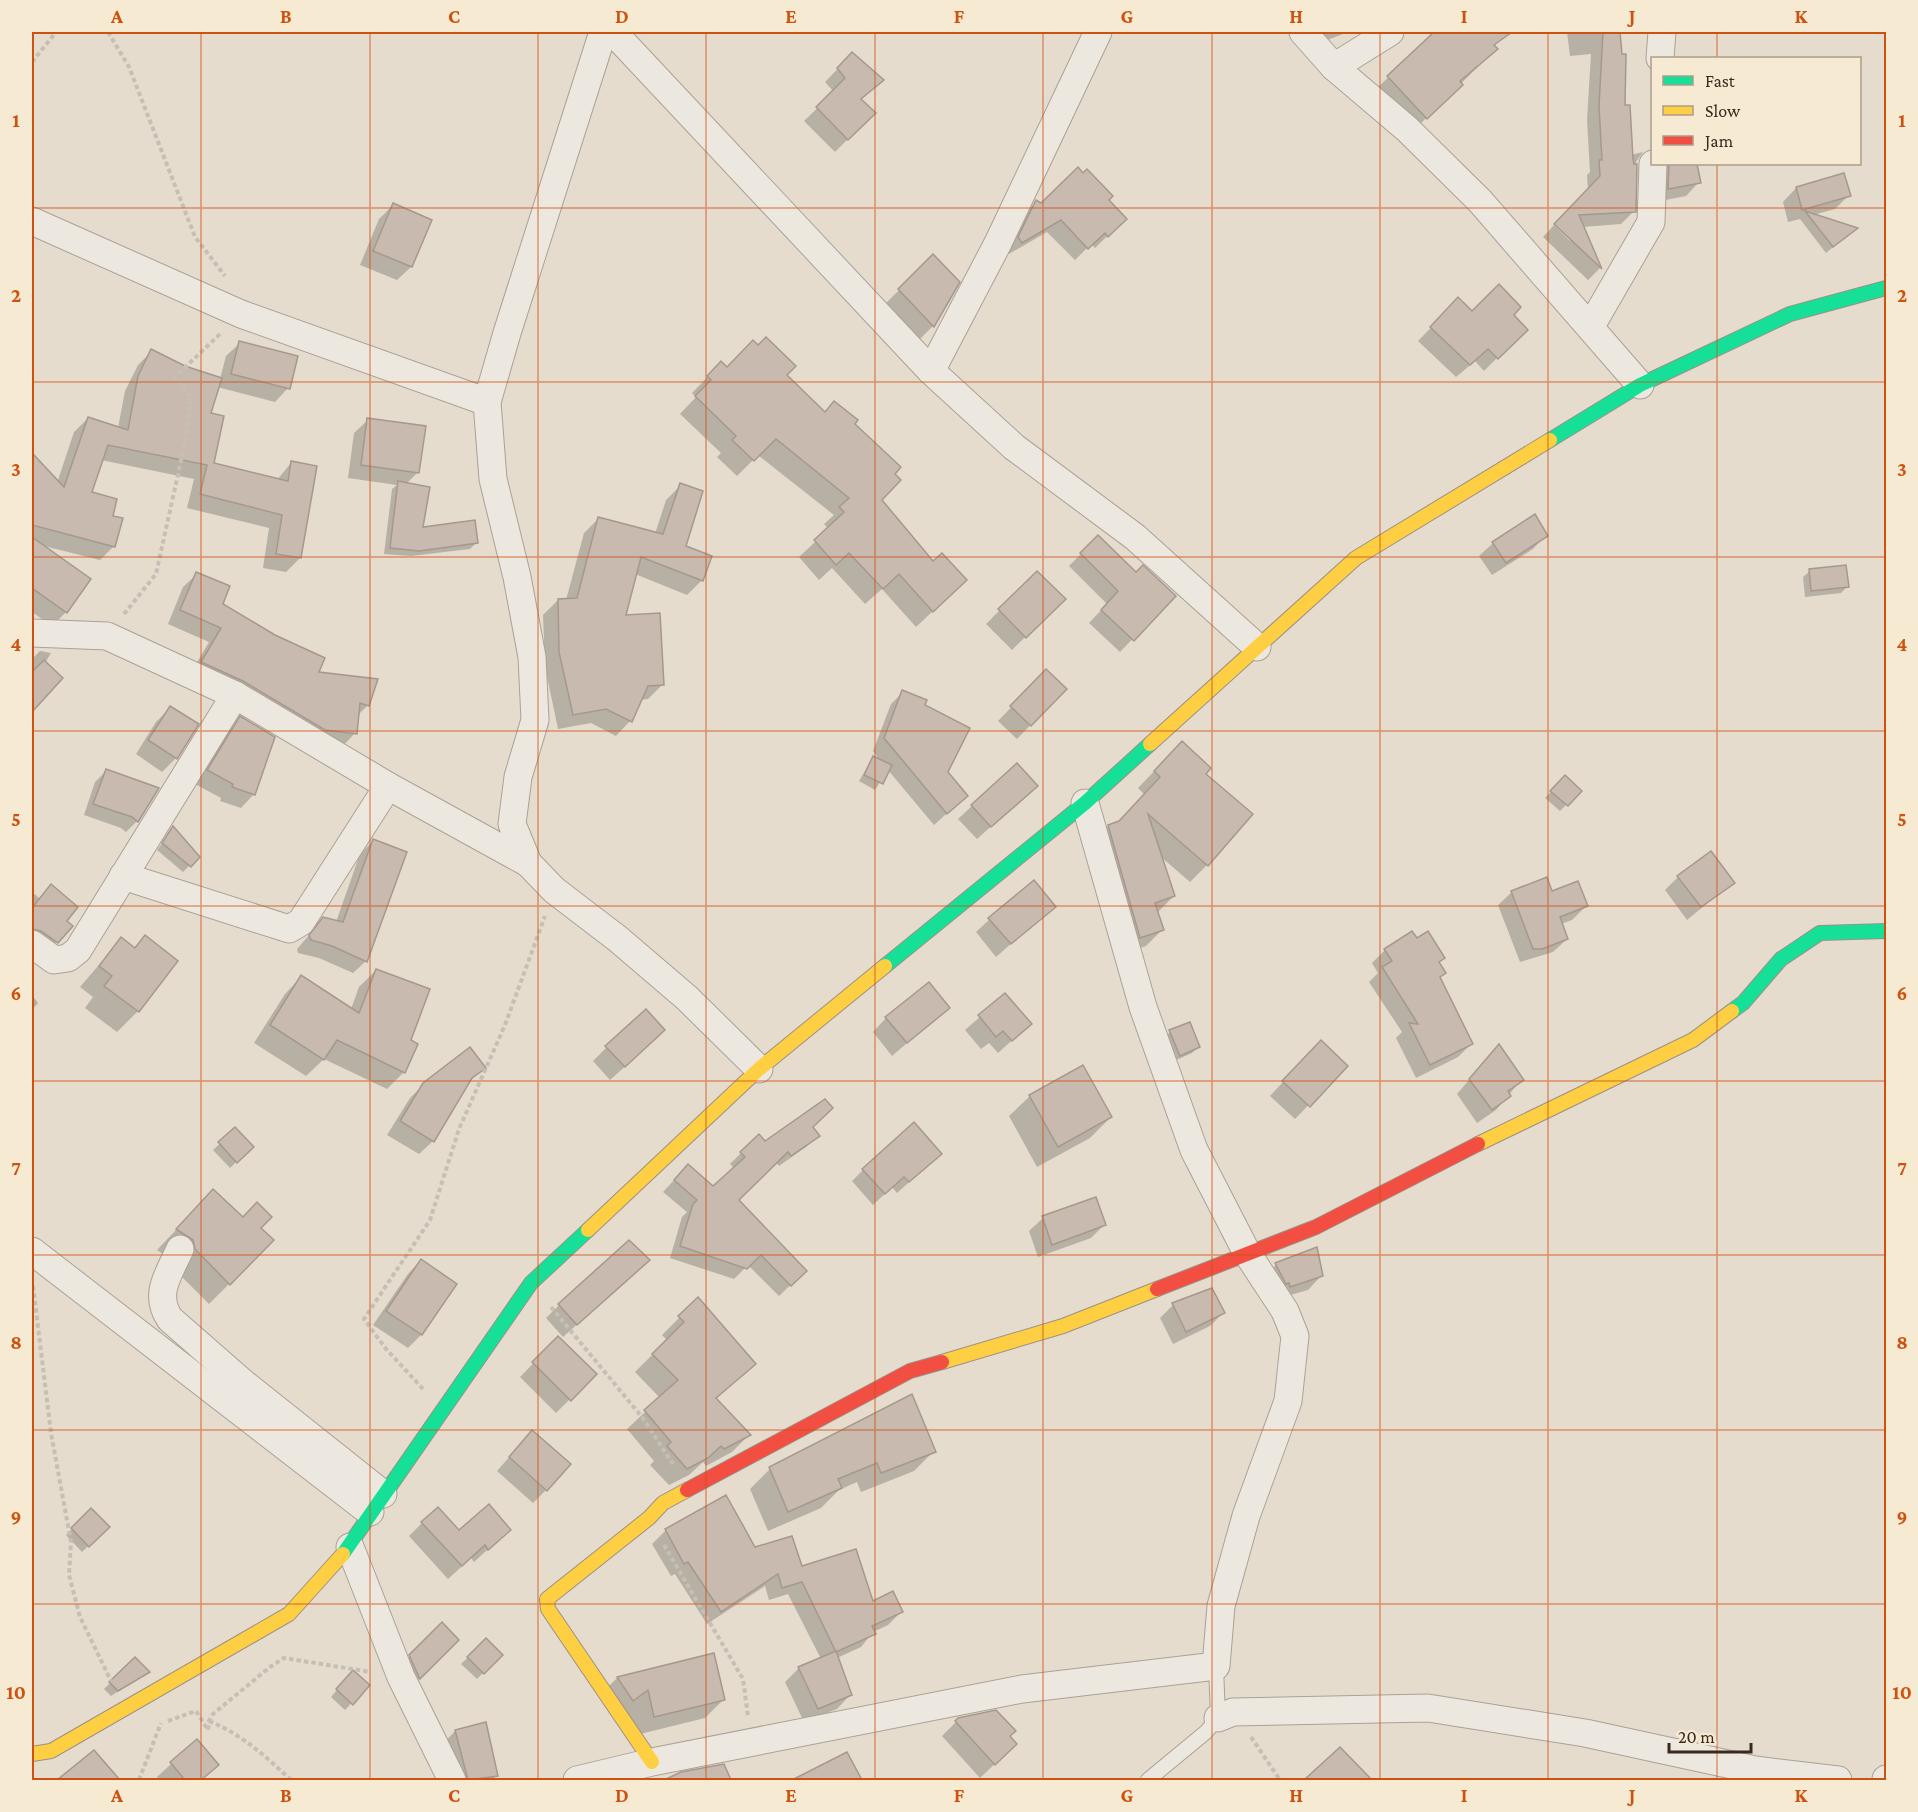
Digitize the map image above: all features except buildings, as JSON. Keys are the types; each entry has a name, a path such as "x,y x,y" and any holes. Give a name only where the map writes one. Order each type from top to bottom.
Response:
{"street":[{"path":"528,863 512,824 518,777 534,720 532,657 517,577 493,479 487,402 603,32"},
{"path":"613,32 931,370 1014,447 1135,537 1257,647"},
{"path":"931,370 1003,233 1098,32"},
{"path":"1303,32 1334,67 1407,129 1480,201 1640,385"},
{"path":"1334,67 1390,32"},
{"path":"1660,57 1662,32"},
{"path":"1591,326 1650,222 1653,165"},
{"path":"32,221 241,314 487,402"},
{"path":"32,1754 51,1751 289,1614 350,1547 376,1503 531,1283 759,1070 1084,803 1356,558 1640,385 1790,314 1887,288"},
{"path":"32,633 107,636 235,694 388,786 528,863 554,890 618,939 687,998 759,1070"},
{"path":"32,944 54,960 68,958 78,950 235,694"},
{"path":"123,876 289,930 302,922 388,786"},
{"path":"577,1780 652,1762 1022,1689 1216,1666 1224,1594 1246,1516 1288,1401 1295,1336 1285,1311 1247,1254 1194,1150 1143,1007 1084,803"},
{"path":"652,1762 548,1609 547,1599 649,1518 663,1503 910,1371 1063,1326 1316,1227 1538,1113 1693,1040 1743,1003 1781,959 1820,933 1887,930"},
{"path":"180,1249 163,1289 162,1307 170,1319 376,1503"},
{"path":"32,1251 376,1503"},
{"path":"350,1547 401,1677 452,1780"},
{"path":"1226,1715 1428,1708 1585,1733 1755,1770 1838,1780"}],"lane":[{"path":"1148,1780 1226,1715 1216,1666"}],"path":[{"path":"32,62 56,32"},
{"path":"107,636 156,574 186,438 191,397 175,377 241,314 225,276 195,237 129,67 108,32"},
{"path":"442,1410 386,1349 364,1319 430,1220 459,1128 506,1025 554,890"},
{"path":"32,1276 51,1433 71,1542 69,1575 80,1617 124,1709"},
{"path":"531,1283 642,1417 689,1490"},
{"path":"649,1518 723,1649 743,1679 752,1744"},
{"path":"139,1780 160,1724 196,1711 208,1730 213,1714 284,1658 401,1677"},
{"path":"1226,1715 1280,1780"},
{"path":"209,1721 232,1731 250,1743 291,1780"}],"traffic: fast":[{"path":"1550,440 1640,385 1790,314 1886,288"},
{"path":"885,966 1085,803 1150,744"},
{"path":"1732,1011 1743,1003 1781,959 1820,933 1886,931"},
{"path":"343,1554 531,1283 588,1230"}],"traffic: slow":[{"path":"1150,744 1356,558 1550,440"},
{"path":"588,1230 759,1069 885,966"},
{"path":"1478,1144 1693,1040 1732,1011"},
{"path":"942,1362 1063,1326 1157,1289"},
{"path":"652,1762 548,1609 547,1599 649,1518 663,1503 687,1490"},
{"path":"32,1754 51,1751 289,1614 343,1554"}],"traffic: jam":[{"path":"1157,1289 1316,1227 1478,1144"},
{"path":"687,1490 910,1371 942,1362"}]}
